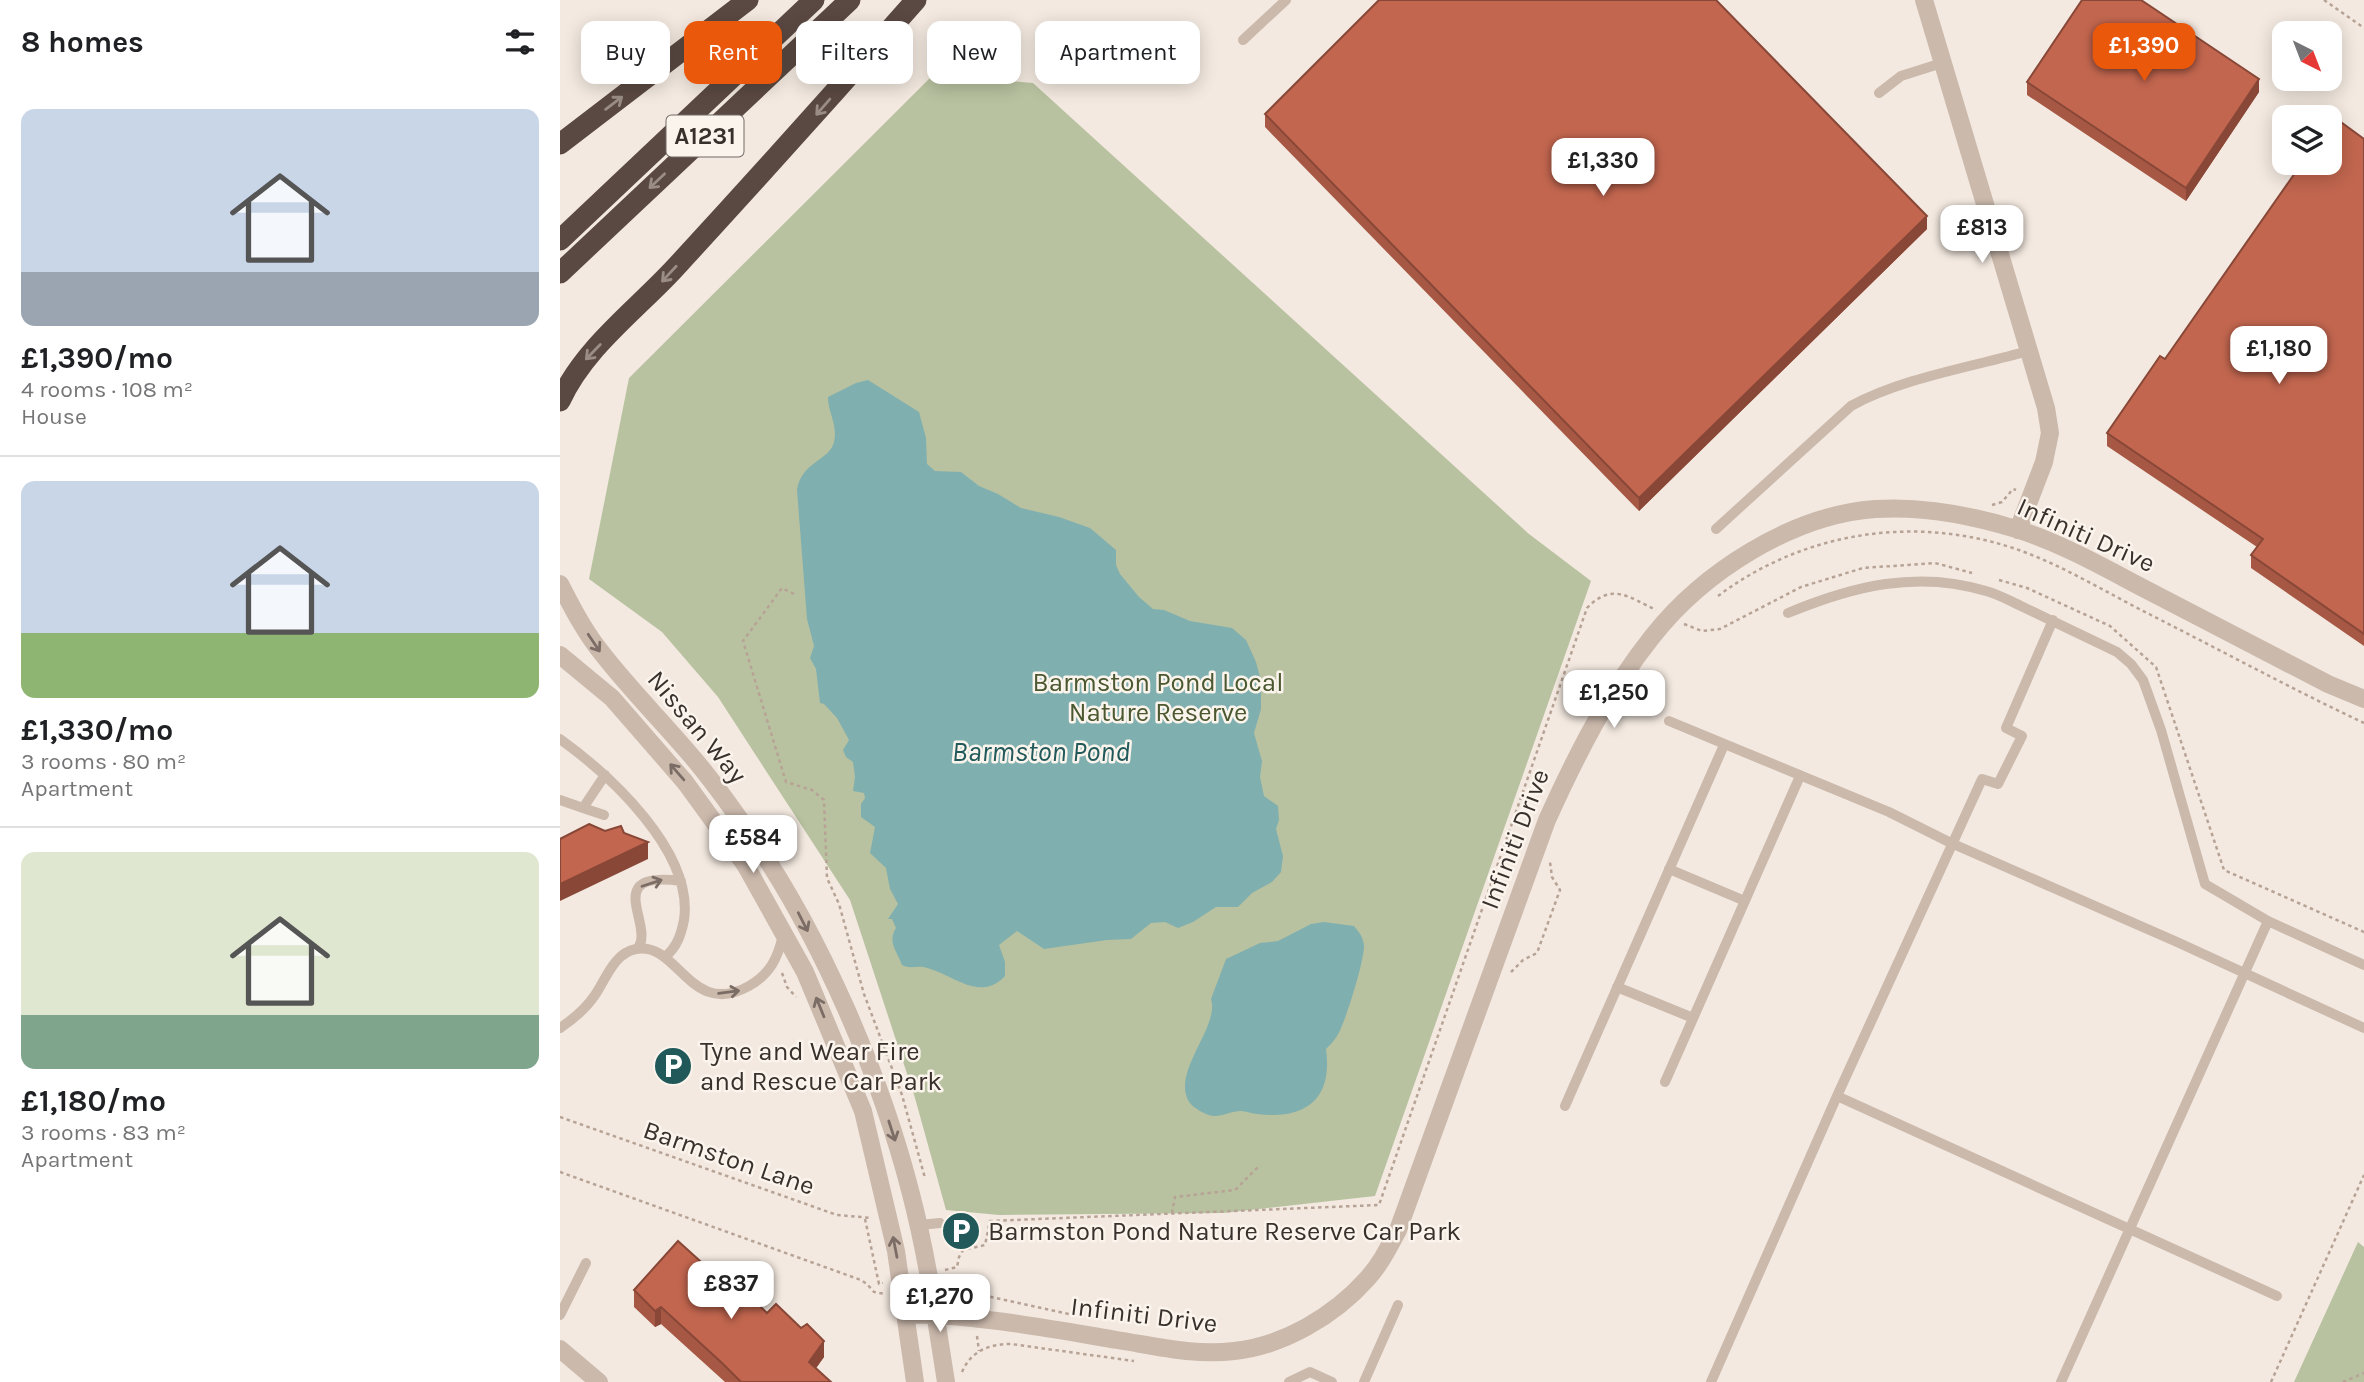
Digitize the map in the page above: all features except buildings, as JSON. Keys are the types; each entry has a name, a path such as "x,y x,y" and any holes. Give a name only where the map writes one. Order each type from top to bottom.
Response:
{"highway":[{"path":"560,144 748,0"},
{"name":"A1231","path":"560,240 814,0"},
{"name":"A1231","path":"560,273 850,0"},
{"path":"560,401 586,359 666,278 781,154 916,0"}],"street":[{"path":"1924,0 2046,408 2050,433 2044,462 2018,530"},
{"name":"Infiniti Drive","path":"906,1314 975,1317 1214,1353 1255,1348 1303,1329 1348,1298 1369,1278 1398,1230 1547,820 1577,755 1637,657 1670,616 1716,575 1773,539 1842,514 1874,509 1908,508 1965,516 2018,530 2068,550 2328,684 2364,699"},
{"name":"Nissan Way","path":"560,584 577,617 600,651 691,754 752,838 797,911 836,990 880,1096 911,1192 935,1314 953,1379"},
{"name":"Nissan Way","path":"560,656 612,698 685,782 746,866 805,972 863,1111 888,1215 915,1382"},
{"path":"560,1349 599,1382"}],"lane":[{"path":"1243,40 1286,0"},
{"path":"1879,93 1901,76 1942,62"},
{"path":"1716,528 1851,405 1912,382 2028,351"},
{"path":"1788,613 1831,595 1874,584 1914,581 1952,584 1987,591 2117,652 2144,680 2205,884 2268,921 2364,965"},
{"path":"1710,1382 1951,843 1982,779 1998,784 2022,736 2006,728 2053,620"},
{"path":"1669,721 1889,812 1951,843 2364,1028"},
{"path":"560,739 605,775 672,856 681,881 685,912 682,931 668,960"},
{"path":"1564,1106 1724,745"},
{"path":"583,808 605,775"},
{"path":"1665,1082 1800,776"},
{"path":"560,800 604,815"},
{"path":"1669,869 1745,901"},
{"path":"560,1028 594,997 619,957 641,944 642,934 635,894 642,885 660,879 681,881"},
{"path":"2061,1382 2268,921"},
{"path":"636,949 654,951 702,990 722,994 740,990 759,980 776,960 784,931"},
{"path":"1617,987 1693,1018"},
{"path":"1837,1096 2277,1296"},
{"path":"919,1226 940,1223"},
{"path":"560,1315 586,1263"},
{"path":"1364,1382 1398,1305"},
{"path":"1289,1382 1310,1372 1332,1382"}],"path":[{"path":"2324,0 2364,28"},
{"path":"1985,507 2002,502 2013,489 2044,502 2049,519 2062,530"},
{"path":"794,594 782,588 743,641 786,782 813,790 824,800 827,878 839,904 863,994 902,1095 927,1186"},
{"path":"1652,617 1657,611"},
{"path":"776,960 787,987 800,999"},
{"name":"Barmston Lane","path":"560,1117 837,1215 865,1218 888,1215"},
{"path":"1172,1214 1175,1197 1235,1191 1260,1165"},
{"path":"560,1172 861,1280 879,1294 891,1293"},
{"path":"2271,1382 2364,1175"},
{"path":"865,1218 879,1284 890,1282"},
{"path":"968,1292 1076,1315"},
{"path":"953,1379 979,1350"},
{"path":"2343,1382 2364,1373"}],"green space":[{"name":"Barmston Pond Local Nature Reserve","path":"927,81 927,84 1033,83 1529,534 1591,581 1375,1196 1223,1213 999,1215 946,1210 915,1098 850,900 718,697 662,632 589,579 629,378"},
{"path":"2358,1242 2364,1247 2364,1382 2294,1382"}],"water":[{"name":"Barmston Pond","path":"868,380 919,412 926,438 927,464 935,471 961,472 979,486 1021,508 1090,528 1116,550 1116,565 1120,574 1153,609 1164,610 1190,621 1232,628 1246,640 1261,681 1261,709 1254,733 1262,761 1260,777 1264,796 1278,806 1279,820 1276,829 1283,856 1281,872 1272,882 1252,893 1238,907 1216,907 1178,928 1165,922 1151,923 1131,939 1044,949 1017,931 999,945 1005,962 1005,976 995,984 985,987 965,984 923,967 902,965 892,938 896,928 892,919 888,919 898,904 890,889 886,868 870,853 875,827 861,817 864,793 853,791 853,762 846,757 843,750 849,740 837,718 820,703 816,669 810,658 814,646 807,619 797,490 804,473 827,453 834,442 835,430 828,397"},
{"path":"1324,922 1354,926 1364,945 1358,977 1345,1019 1337,1036 1326,1049 1325,1081 1320,1093 1302,1109 1274,1115 1241,1111 1215,1116 1196,1109 1188,1100 1185,1088 1187,1075 1209,1022 1211,999 1226,959 1260,943 1278,941 1311,924"}],"place":[{"name":"Tyne and Wear Fire and Rescue Car Park","path":"673,1066"},
{"name":"Barmston Pond Nature Reserve Car Park","path":"961,1231"}]}
